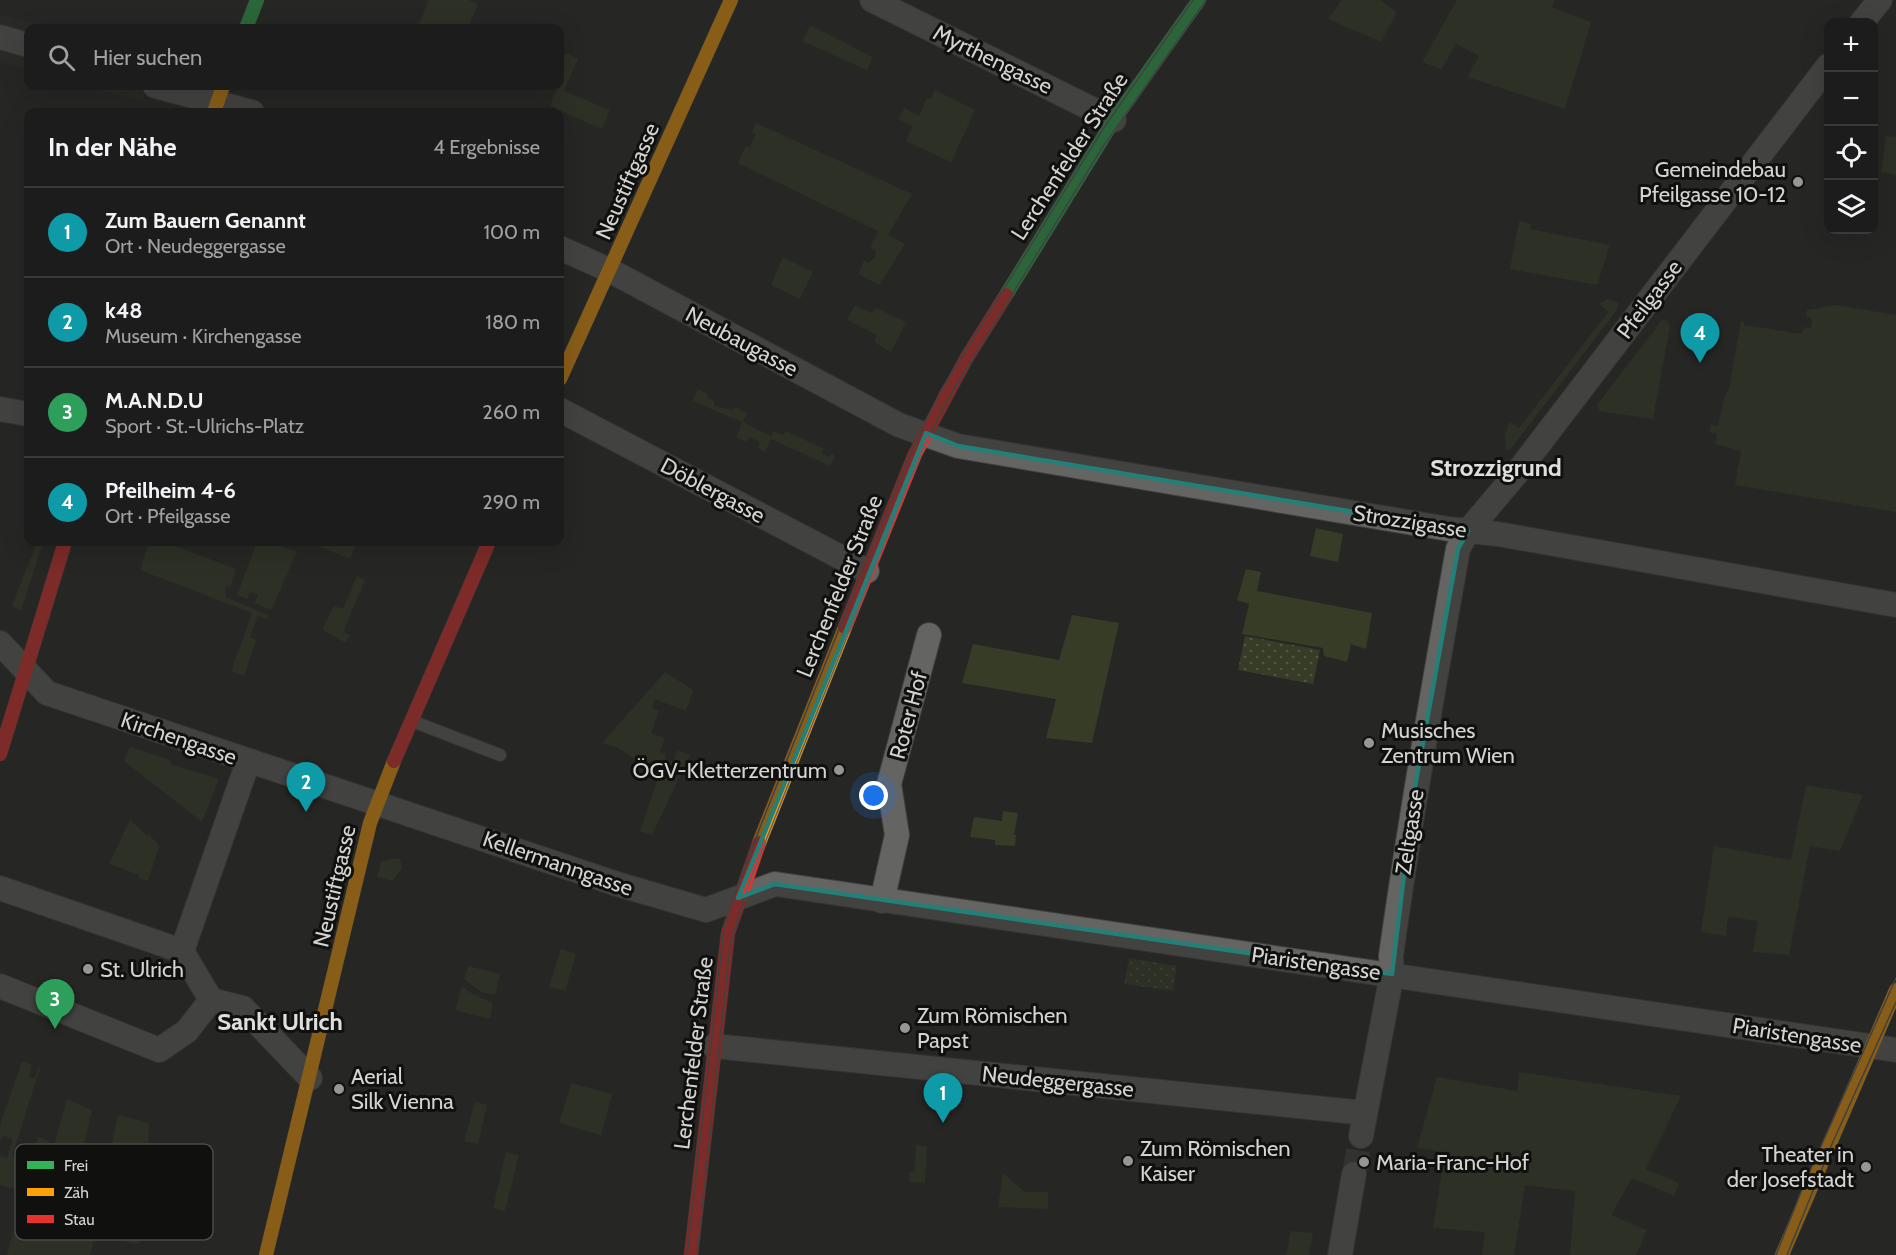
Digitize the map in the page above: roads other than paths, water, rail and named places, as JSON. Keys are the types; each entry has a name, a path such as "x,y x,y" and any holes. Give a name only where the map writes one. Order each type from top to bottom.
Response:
{"main road":[{"path":"248,24 257,0"},
{"name":"Neustiftgasse","path":"564,371 731,0"},
{"name":"Lerchenfelder Straße","path":"691,1255 728,933 738,898 867,571 926,433 966,358 1114,120 1199,0"},
{"path":"0,754 64,546"},
{"name":"Neustiftgasse","path":"266,1255 362,856 378,803 487,546"},
{"path":"1782,1255 1896,990"}],"street":[{"name":"Myrthengasse","path":"872,0 1114,120"},
{"path":"1865,18 1880,0"},
{"path":"0,37 24,44"},
{"name":"Pfeilgasse","path":"1468,531 1516,474 1824,71"},
{"path":"173,90 218,100 241,108"},
{"name":"Neubaugasse","path":"564,250 609,270 899,425 926,433"},
{"path":"0,409 24,413"},
{"name":"Döblergasse","path":"564,412 867,571"},
{"name":"Strozzigasse","path":"926,433 958,446 1468,531 1498,534 1896,605"},
{"name":"Zeltgasse","path":"1363,1124 1392,974 1391,956 1414,792 1425,747 1458,549 1468,531"},
{"name":"Roter Hof","path":"882,901 897,835 890,784 929,634"},
{"name":"Kirchengasse","path":"0,643 47,693 248,762 378,803"},
{"path":"182,951 248,762"},
{"name":"Kellermanngasse","path":"378,803 617,884 706,910 738,898"},
{"name":"Piaristengasse","path":"738,898 775,884 1896,1050"},
{"path":"0,888 182,951 210,1000 243,1008 310,1078"},
{"path":"0,986 159,1050 187,1030 210,1000"},
{"name":"Neudeggergasse","path":"714,1046 1363,1124"},
{"path":"1340,1255 1354,1174"}],"lane":[{"path":"411,721 500,755"}],"tunnel":[{"path":"1354,1174 1361,1136"}],"tram line":[{"path":"687,1255 724,927 743,870 863,569 911,452 940,392 1103,129 1193,0"},
{"path":"697,1255 730,945 749,883 909,481 943,407 1102,148 1206,0"},
{"path":"1776,1255 1805,1182 1896,978"},
{"path":"1787,1255 1832,1144 1896,1002"}],"place":[{"name":"Gemeindebau Pfeilgasse 10-12","path":"1798,182"},
{"name":"Pfeilheim 4-6","path":"1700,363"},
{"name":"Musisches Zentrum Wien","path":"1369,743"},
{"name":"ÖGV-Kletterzentrum","path":"839,770"},
{"name":"k48","path":"306,812"},
{"name":"St. Ulrich","path":"88,969"},
{"name":"Zum Römischen Papst","path":"905,1028"},
{"name":"M.A.N.D.U","path":"55,1029"},
{"name":"Aerial Silk Vienna","path":"339,1089"},
{"name":"Zum Bauern Genannt","path":"943,1123"},
{"name":"Zum Römischen Kaiser","path":"1128,1161"},
{"name":"Maria-Franc-Hof","path":"1364,1162"},
{"name":"Theater in der Josefstadt","path":"1866,1167"}],"district":[{"name":"Strozzigrund","path":"1496,468"},
{"name":"Sankt Ulrich","path":"280,1022"}]}
